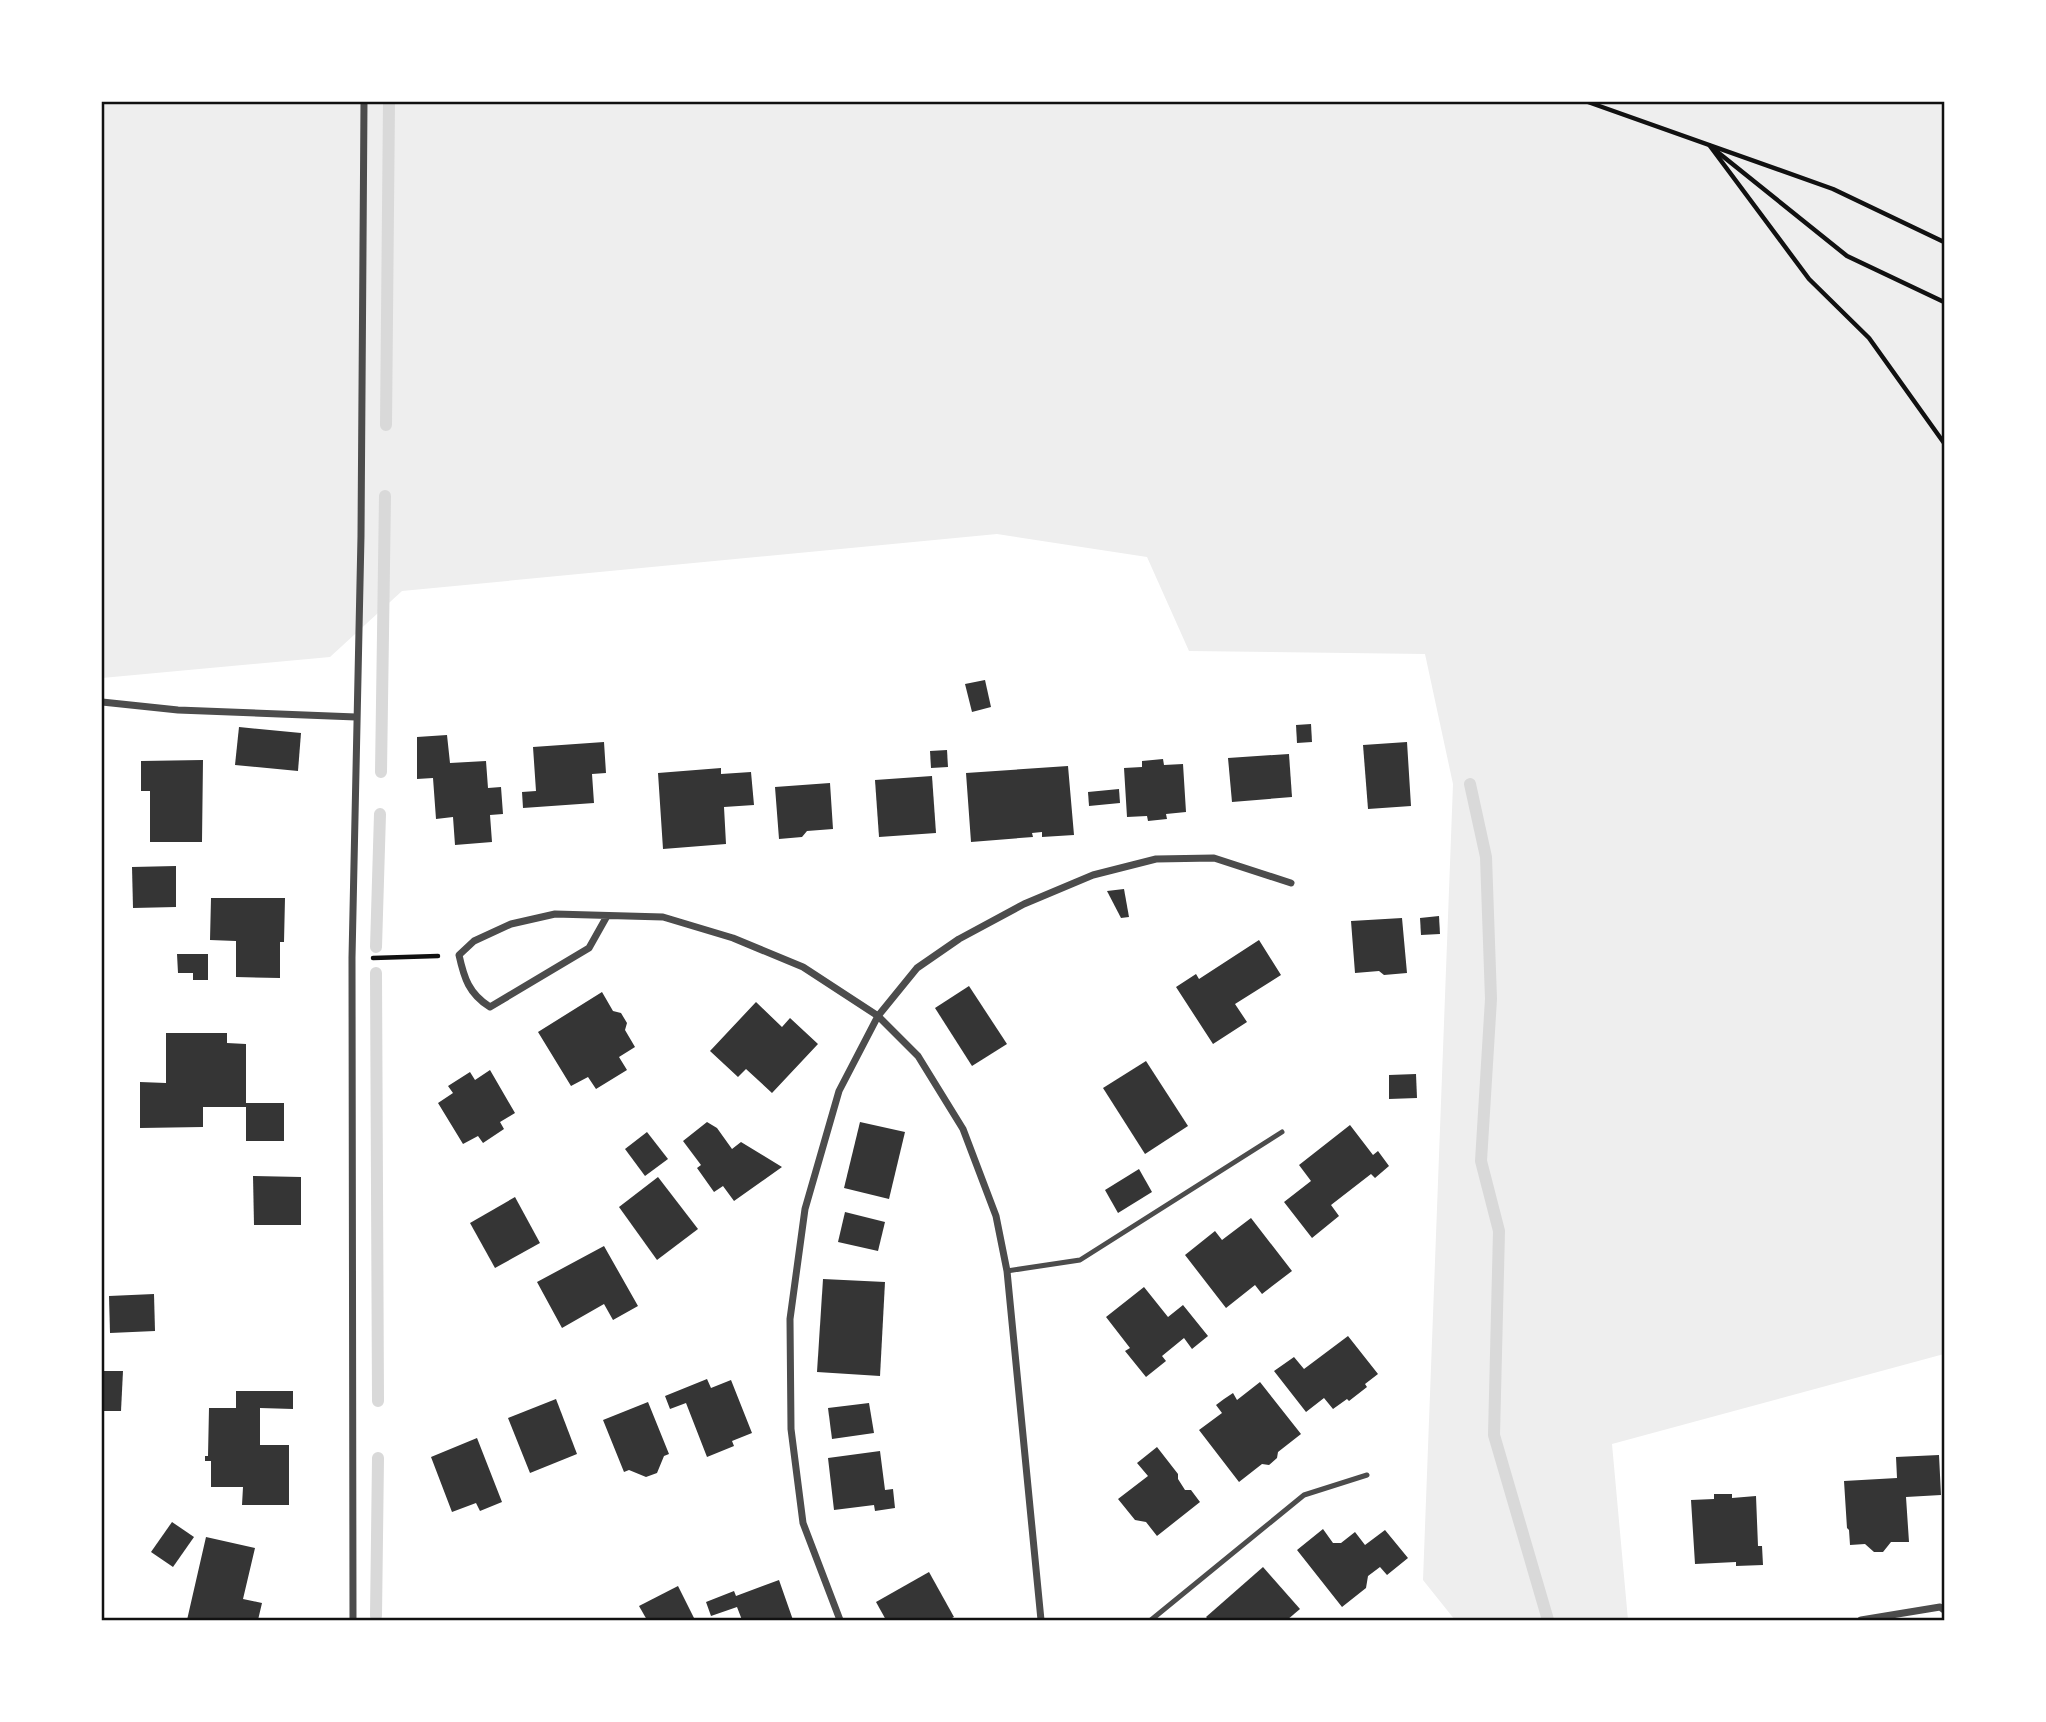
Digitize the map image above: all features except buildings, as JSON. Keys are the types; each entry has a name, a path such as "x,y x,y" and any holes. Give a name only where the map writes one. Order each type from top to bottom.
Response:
{"street":[{"path":"353,1620 352,958 361,536 365,102"},
{"path":"102,702 178,710 356,717"},
{"path":"840,1620 803,1523 791,1429 790,1318 809,1196 839,1091 878,1016 917,968 959,939 1024,904 1093,875 1156,859 1214,858 1291,883"},
{"path":"607,916 589,948 490,1007 476,998 464,979 459,955 474,941 511,923 555,914 663,917 733,938 803,967 878,1016 918,1056 963,1129 996,1216 1007,1271 1041,1620"},
{"path":"1861,1620 1943,1607"}],"lane":[{"path":"1007,1271 1080,1260 1282,1132"},
{"path":"1152,1620 1304,1495 1367,1475"}],"path":[{"path":"1588,102 1833,189 1944,242"},
{"path":"1709,145 1847,256 1944,302"},
{"path":"1709,145 1809,279 1869,338 1944,443"},
{"path":"398,958 459,955"}],"shaded area":[{"path":"102,102 1944,102 1944,1354 1612,1444 1628,1620 1455,1620 1423,1580 1453,784 1425,654 1189,651 1147,557 997,534 402,591 330,657 102,678"}],"waterway":[{"path":"386,425 389,102"},
{"path":"381,772 385,496"},
{"path":"1470,784 1486,857 1491,999 1481,1161 1499,1231 1494,1435 1548,1620"},
{"path":"376,947 380,814"},
{"path":"376,973 378,1401"},
{"path":"376,1616 378,1458"}]}
